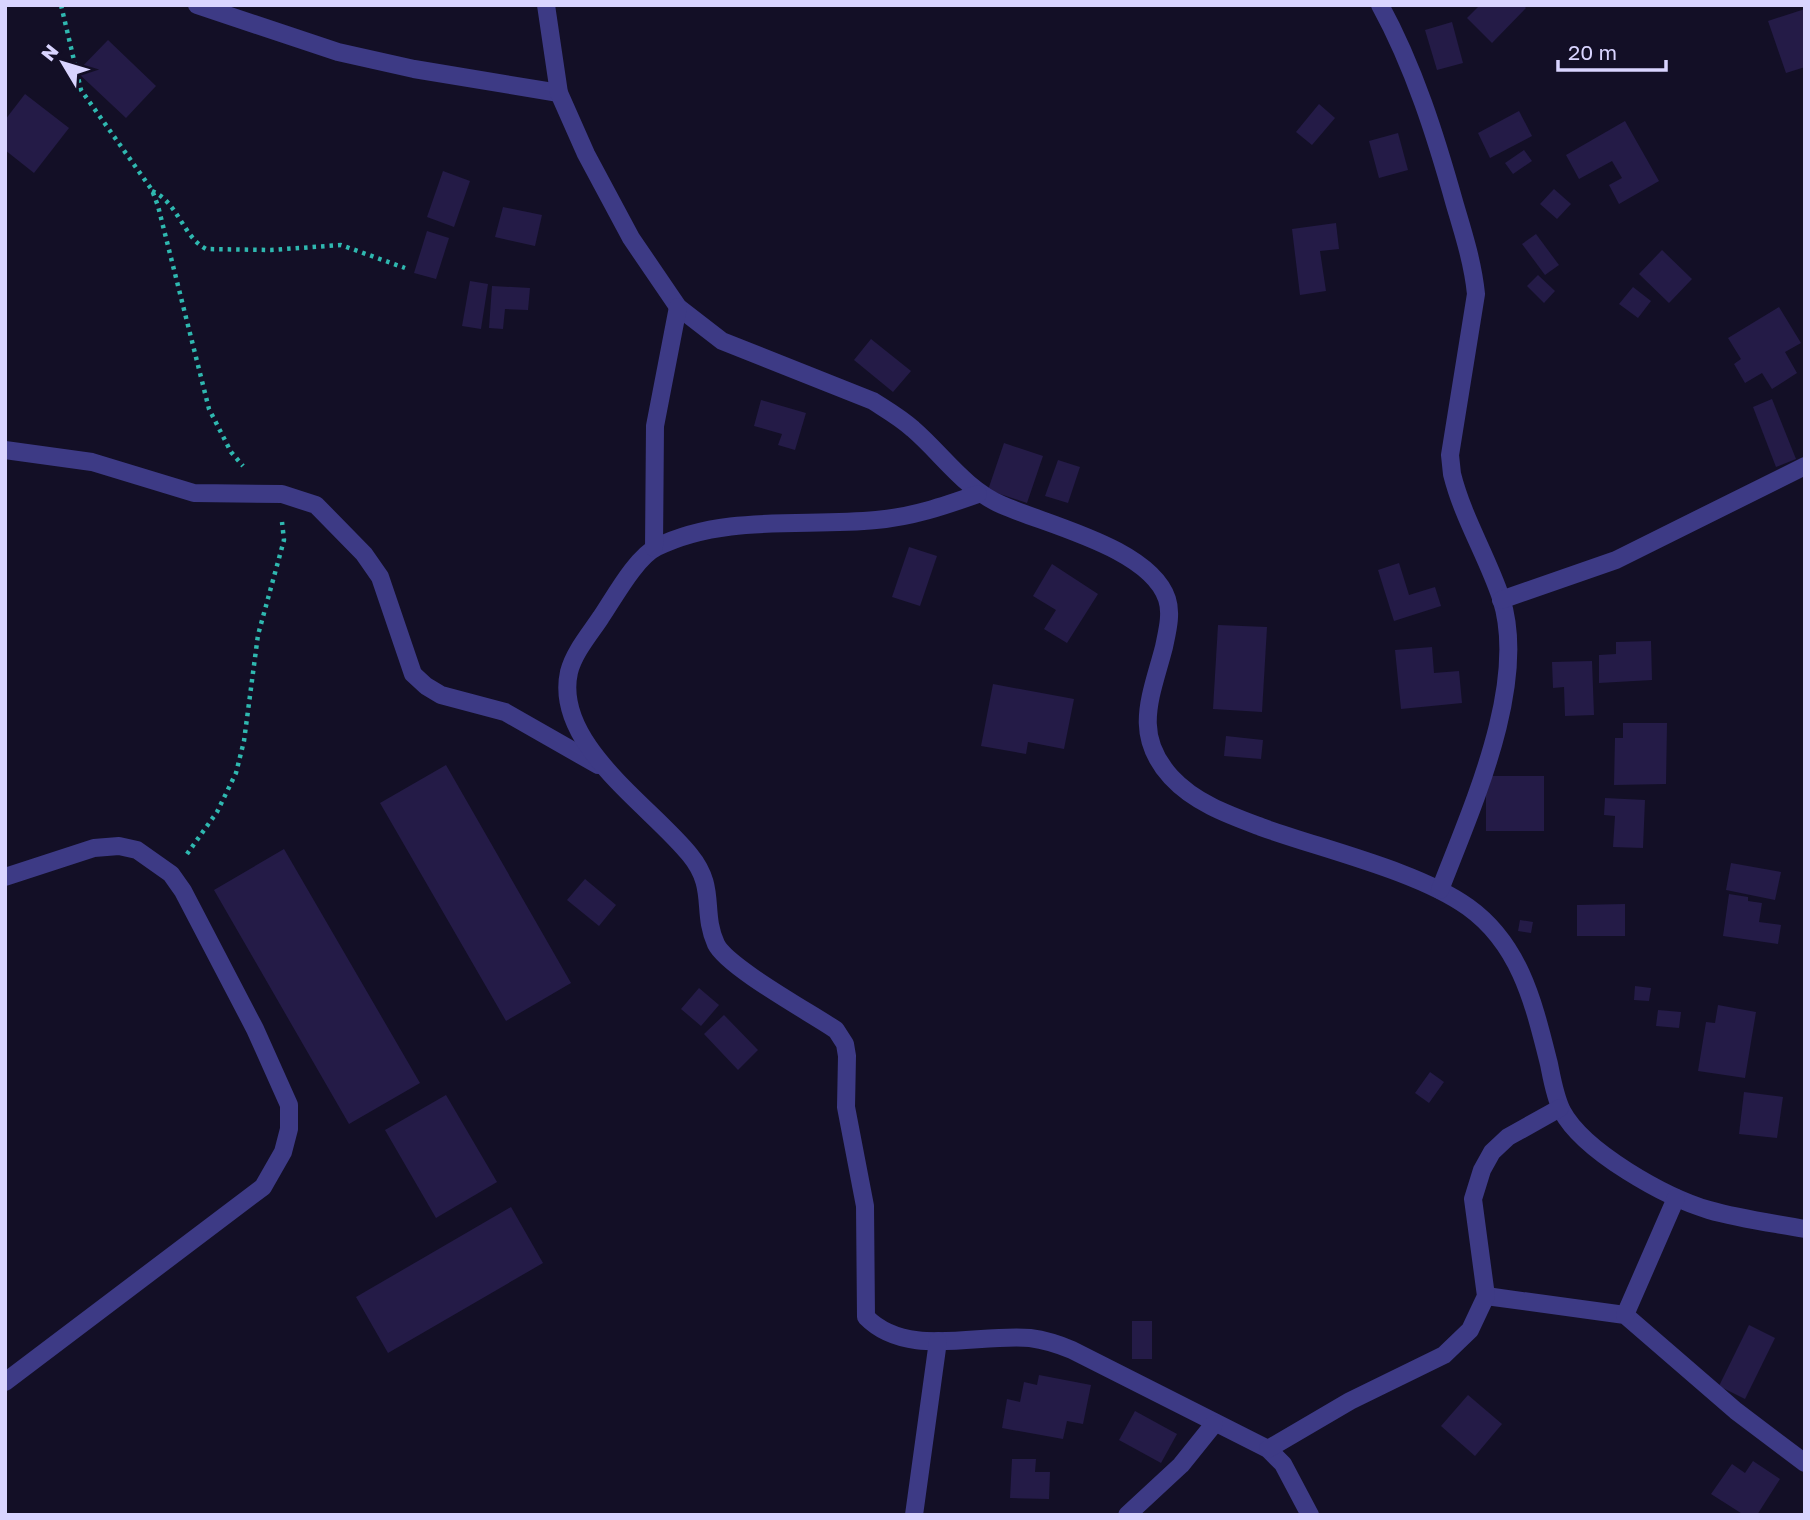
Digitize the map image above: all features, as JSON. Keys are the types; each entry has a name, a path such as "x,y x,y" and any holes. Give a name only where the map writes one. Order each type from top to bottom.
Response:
{"street":[{"path":"197,5 338,52 414,69 559,93"},
{"path":"546,5 559,93 586,154 631,238 678,307 722,341 873,401 893,413 920,435 978,494 1109,547 1136,562 1158,583 1167,600 1169,626 1151,698 1147,736 1155,757 1180,785 1195,798 1235,818 1440,890 1486,921 1510,951 1524,976 1560,1108 1575,1130 1591,1144 1676,1198 1733,1216 1805,1229"},
{"path":"1380,5 1401,43 1443,162 1474,274 1476,294 1450,455 1452,474 1501,600 1508,635 1507,687 1479,782 1440,890"},
{"path":"654,548 655,426 678,307"},
{"path":"5,450 92,462 194,493 299,497 316,505 364,554 380,577 413,674 426,686 441,695 505,712 610,772"},
{"path":"1501,600 1616,560 1805,466"},
{"path":"978,494 917,515 700,530 654,548 628,578 578,651 569,671 568,696 576,725 610,772 662,824 702,872 708,888 710,928 718,947 734,963 836,1030 845,1044 846,1107 864,1206 866,1317 878,1329 898,1336 938,1341 1027,1338 1049,1341 1072,1350 1268,1449 1283,1464 1310,1515"},
{"path":"5,877 94,848 119,846 137,850 171,874 183,891 255,1029 289,1105 289,1129 283,1152 263,1187 5,1382"},
{"path":"1268,1449 1350,1401 1444,1354 1470,1330 1486,1296 1473,1199 1482,1170 1492,1152 1508,1137 1560,1108"},
{"path":"1625,1315 1676,1198"},
{"path":"1486,1296 1625,1315 1736,1411 1805,1463"},
{"path":"914,1515 938,1341"},
{"path":"1127,1515 1181,1465 1214,1424"}],"path":[{"path":"61,5 81,90 152,190 209,409 231,452 281,517 284,540 258,635 244,741 236,773 217,812 171,874"},
{"path":"152,190 171,202 200,246 206,249 271,250 341,245 405,268"}],"building":[{"path":"1480,5 1523,5 1526,8 1492,43 1467,18"},
{"path":"1805,9 1805,67 1786,73 1768,21"},
{"path":"1452,22 1463,63 1437,70 1425,30"},
{"path":"108,40 156,86 126,118 77,72"},
{"path":"25,94 69,128 34,173 5,150 5,120"},
{"path":"1319,104 1335,118 1312,145 1296,132"},
{"path":"1519,111 1532,136 1490,158 1478,133"},
{"path":"1625,121 1659,181 1619,204 1609,185 1622,178 1612,161 1579,179 1566,155"},
{"path":"1398,133 1408,170 1379,178 1369,141"},
{"path":"1524,150 1532,161 1513,174 1505,163"},
{"path":"443,171 470,181 454,227 427,217"},
{"path":"1554,189 1571,204 1557,219 1540,204"},
{"path":"503,207 542,215 535,246 495,237"},
{"path":"1336,223 1339,249 1320,251 1326,291 1300,295 1292,229"},
{"path":"427,231 449,238 436,279 414,273"},
{"path":"1536,234 1559,265 1545,275 1522,244"},
{"path":"1662,250 1692,279 1669,303 1639,274"},
{"path":"1538,275 1555,291 1544,303 1527,286"},
{"path":"470,281 488,284 481,329 462,326"},
{"path":"492,286 530,288 528,310 505,309 503,329 489,328"},
{"path":"1633,287 1651,301 1638,318 1619,304"},
{"path":"1779,307 1801,343 1785,352 1797,373 1772,389 1762,373 1745,383 1734,364 1741,359 1728,338"},
{"path":"871,339 911,371 893,392 854,360"},
{"path":"1772,399 1796,459 1776,467 1753,407"},
{"path":"761,400 806,413 795,450 778,445 782,434 754,426"},
{"path":"1004,443 1043,456 1027,503 988,490"},
{"path":"1058,460 1080,467 1068,503 1045,496"},
{"path":"909,547 937,556 920,606 892,597"},
{"path":"1399,563 1409,595 1435,587 1441,606 1394,621 1378,570"},
{"path":"1052,564 1098,594 1067,643 1044,629 1056,610 1033,596"},
{"path":"1218,625 1267,627 1262,712 1213,709"},
{"path":"1651,641 1652,680 1599,683 1599,655 1616,654 1616,642"},
{"path":"1432,647 1434,673 1459,671 1462,703 1401,709 1395,650"},
{"path":"1592,661 1594,715 1565,716 1564,687 1553,688 1552,662"},
{"path":"993,684 1074,699 1064,749 1028,742 1026,754 981,746"},
{"path":"1623,723 1667,723 1666,784 1614,785 1615,738 1623,738"},
{"path":"1226,736 1263,740 1261,759 1224,756"},
{"path":"446,765 571,983 506,1021 380,803"},
{"path":"1486,776 1544,776 1544,831 1486,831"},
{"path":"1605,798 1645,800 1643,848 1613,847 1615,816 1604,815"},
{"path":"284,849 420,1083 349,1124 214,890"},
{"path":"1731,863 1781,872 1775,900 1726,890"},
{"path":"585,879 616,905 599,926 567,900"},
{"path":"1729,894 1748,897 1748,901 1762,903 1759,922 1781,925 1778,944 1723,936"},
{"path":"1625,904 1625,936 1577,936 1577,905"},
{"path":"1520,920 1533,922 1531,933 1518,931"},
{"path":"1635,986 1651,988 1649,1001 1634,1000"},
{"path":"699,988 719,1005 701,1026 681,1009"},
{"path":"1718,1005 1756,1012 1745,1078 1698,1071 1706,1022 1715,1023"},
{"path":"1658,1010 1681,1012 1679,1028 1656,1026"},
{"path":"724,1015 758,1050 738,1070 704,1034"},
{"path":"1430,1072 1444,1082 1429,1103 1415,1093"},
{"path":"1744,1092 1783,1097 1777,1138 1739,1134"},
{"path":"446,1095 497,1182 436,1218 385,1130"},
{"path":"511,1207 543,1263 388,1353 356,1297"},
{"path":"1132,1321 1152,1321 1152,1359 1132,1359"},
{"path":"1749,1325 1775,1338 1745,1399 1719,1386"},
{"path":"1039,1375 1091,1385 1083,1424 1067,1421 1063,1439 1002,1428 1007,1399 1020,1402 1024,1382 1037,1385"},
{"path":"1468,1395 1502,1424 1475,1456 1441,1426"},
{"path":"1135,1411 1177,1434 1161,1463 1119,1440"},
{"path":"1012,1459 1036,1459 1035,1472 1050,1472 1049,1499 1010,1498"},
{"path":"1753,1461 1780,1479 1757,1515 1744,1515 1711,1494 1732,1464 1745,1473"}]}
